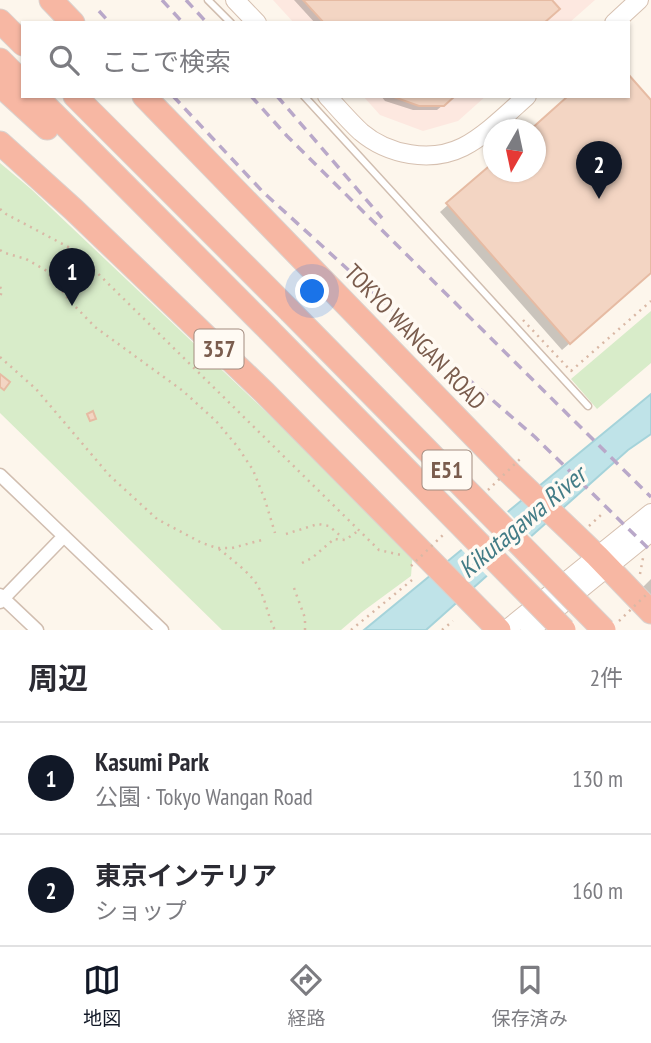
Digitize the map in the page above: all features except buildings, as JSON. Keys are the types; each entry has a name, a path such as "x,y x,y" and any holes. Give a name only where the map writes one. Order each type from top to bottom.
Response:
{"highway":[{"path":"51,0 71,21"},
{"path":"0,22 21,42"},
{"path":"0,60 21,81"},
{"path":"0,85 174,246 194,256"},
{"name":"E51","path":"38,98 564,630"},
{"name":"E51","path":"77,98 290,311 612,625"},
{"name":"TOKYO WANGAN ROAD","path":"146,98 510,472 596,556 650,602"},
{"name":"357","path":"0,143 264,392 421,559 499,630"}],"street":[{"path":"235,0 255,21"},
{"path":"616,21 639,0"},
{"path":"329,98 362,133 383,146 416,156 441,154 463,147 525,98"},
{"path":"0,475 162,630"},
{"path":"506,630 651,513"},
{"path":"530,630 596,556 651,532"},
{"path":"37,630 1,598 64,536"}],"lane":[{"path":"208,0 229,21"},
{"path":"306,98 588,405"}],"path":[{"path":"0,209 74,250 379,550 421,559"},
{"path":"0,250 26,259 47,271 95,327 183,391 216,421 253,470 275,533"},
{"path":"0,287 0,298"},
{"path":"515,311 570,370 651,301"},
{"path":"0,357 36,389 108,475 157,519 217,548 232,548 262,540"},
{"path":"286,534 318,524 328,526 345,540"},
{"path":"302,563 312,558 334,538 345,540 359,531"},
{"path":"217,548 259,587 275,630"},
{"path":"638,556 643,558 639,580"},
{"path":"351,630 412,580"},
{"path":"612,625 650,602 644,586"},
{"path":"293,588 305,618 305,630"},
{"path":"442,630 453,621"}],"shaded area":[{"path":"273,0 595,0 571,21 292,21"},
{"path":"365,98 484,98 458,121 423,131 380,115"}],"green space":[{"path":"0,163 31,189 413,551 411,576 341,630 222,630 0,413"},
{"path":"651,311 651,363 597,409 571,379"}],"water":[{"name":"Kikutagawa River","path":"651,394 651,434 628,450 426,630 364,630"}],"pier":[{"path":"505,509 534,539 490,579 459,547"}],"railway":[{"path":"162,0 181,21"},
{"path":"186,0 205,21"},
{"path":"99,11 108,21"},
{"path":"175,98 263,192 535,437 651,551"},
{"path":"253,98 287,136 651,497"},
{"path":"279,98 382,218"}],"place":[{"name":"東京インテリア","path":"599,199"},
{"name":"Kasumi Park","path":"72,306"}]}
